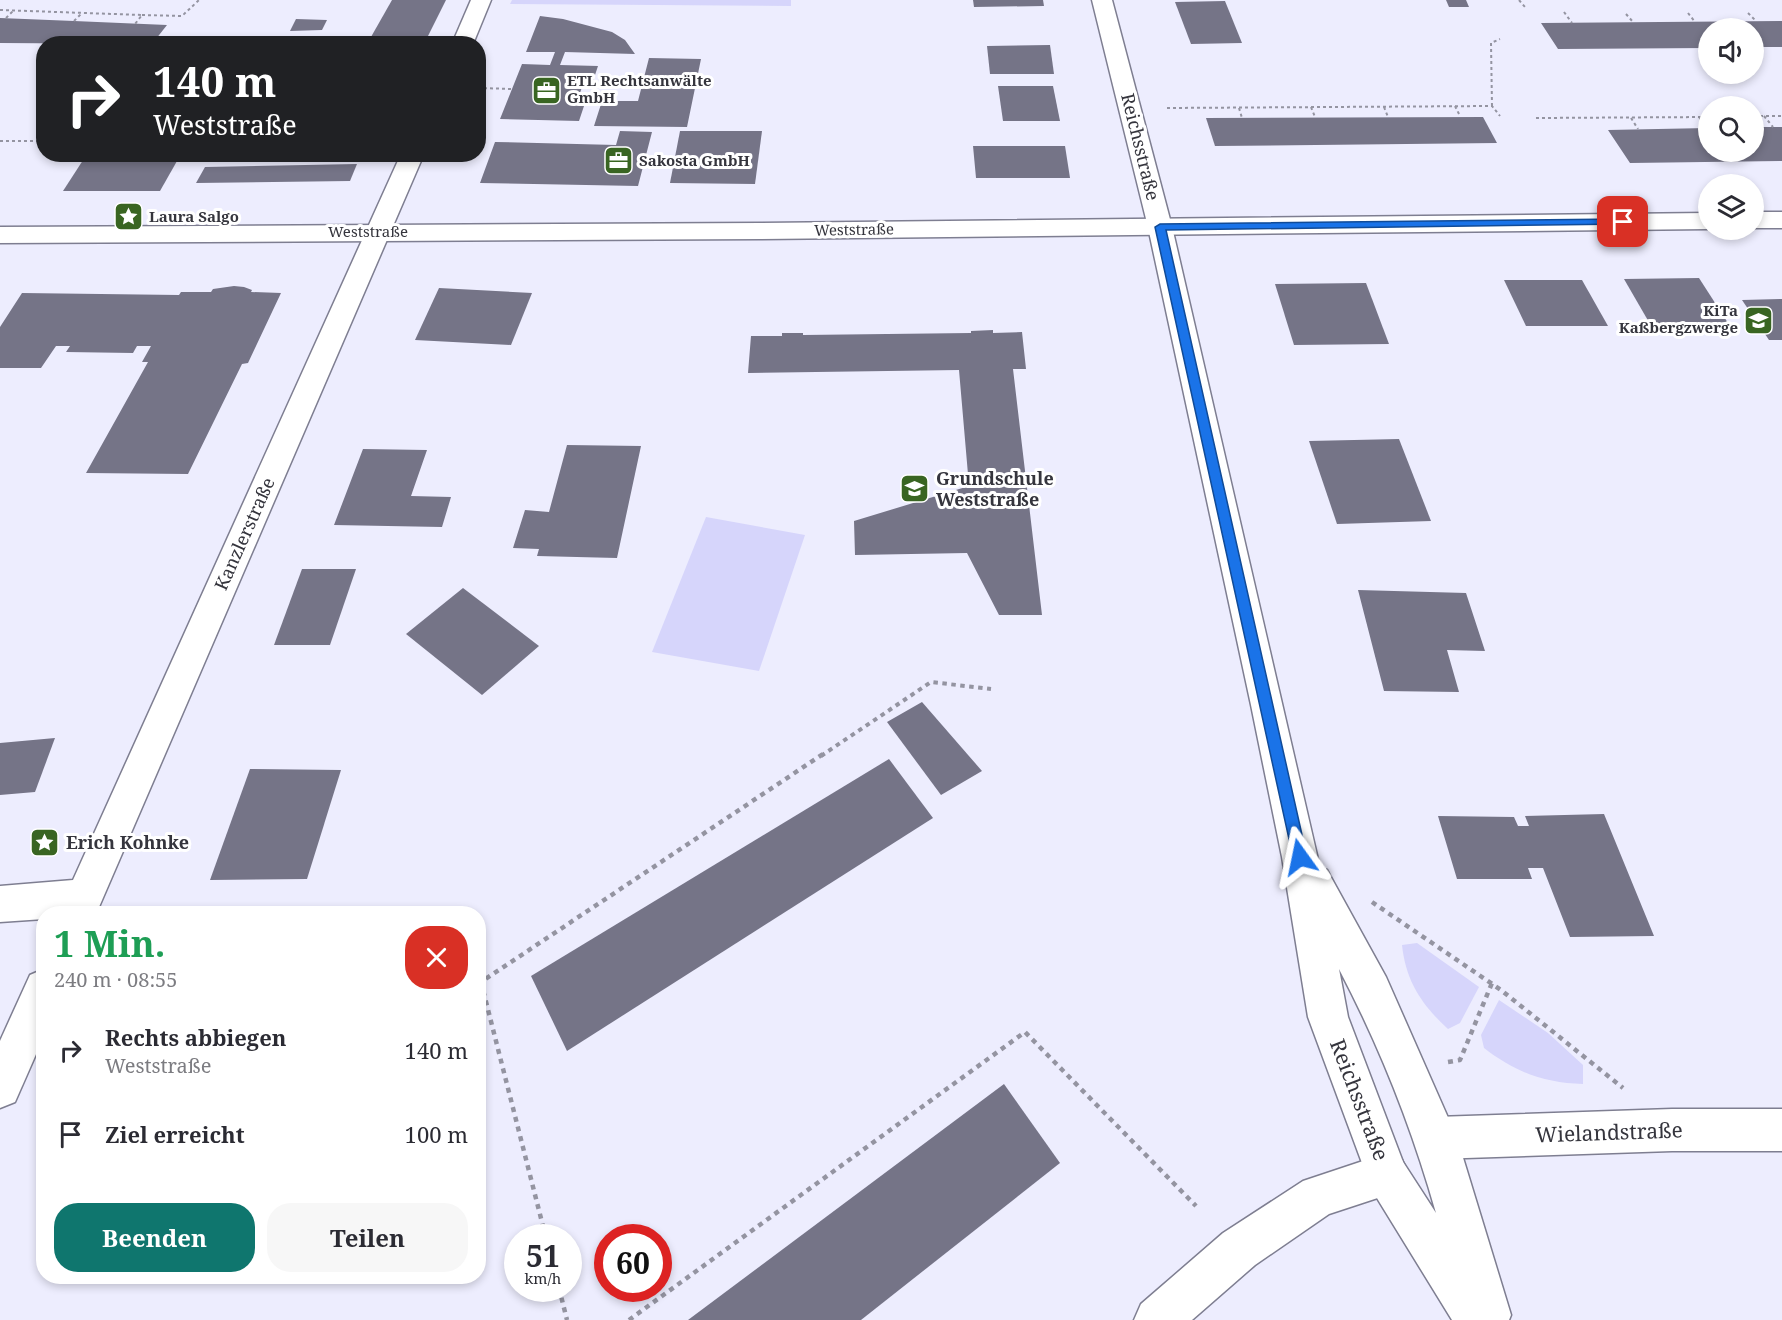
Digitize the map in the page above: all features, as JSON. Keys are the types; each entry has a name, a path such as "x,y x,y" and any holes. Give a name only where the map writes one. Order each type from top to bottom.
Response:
{"street":[{"path":"466,36 482,0"},
{"name":"Reichsstraße","path":"1102,0 1160,227 1300,857 1328,1017 1388,1175 1478,1320"},
{"name":"Kanzlerstraße","path":"81,905 409,162"},
{"path":"1764,220 1782,220"},
{"name":"Weststraße","path":"0,235 1698,221"},
{"name":"Reichsstraße","path":"1300,857 1372,991 1436,1138 1489,1320"},
{"path":"0,904 81,905"},
{"path":"0,1087 36,1007"},
{"name":"Wielandstraße","path":"1436,1138 1672,1130 1782,1130"},
{"path":"1157,1320 1239,1250 1318,1196 1388,1175"}],"path":[{"path":"0,10 182,16 199,0"},
{"path":"1519,0 1525,7"},
{"path":"6,18 14,10"},
{"path":"1564,12 1572,23"},
{"path":"74,21 81,13"},
{"path":"1688,13 1695,22"},
{"path":"1748,13 1753,18"},
{"path":"1626,14 1633,22"},
{"path":"135,24 142,15"},
{"path":"1500,39 1491,43 1492,106 1500,116"},
{"path":"486,88 512,89"},
{"path":"1455,106 1460,117"},
{"path":"1167,108 1492,106"},
{"path":"1311,107 1315,117"},
{"path":"1384,107 1388,117"},
{"path":"1239,108 1242,118"},
{"path":"1764,116 1782,116"},
{"path":"1764,116 1773,127"},
{"path":"1536,118 1698,117"},
{"path":"1631,118 1638,129"},
{"path":"0,141 36,141"},
{"path":"486,979 931,682 991,689"},
{"path":"1370,901 1553,1027 1672,1130"},
{"path":"1439,1064 1460,1059 1492,983"},
{"path":"486,1002 542,1224"},
{"path":"629,1320 1025,1032 1196,1206"},
{"path":"563,1302 567,1320"}],"shaded area":[{"path":"512,0 791,0 791,6 510,4"},
{"path":"706,517 805,535 759,671 652,652"},
{"path":"1417,943 1479,987 1460,1023 1448,1029 1430,1011 1411,982 1402,945"},
{"path":"1499,1000 1548,1033 1583,1065 1583,1084 1530,1075 1507,1064 1484,1048 1481,1035"}],"building":[{"path":"392,0 446,0 428,36 372,36"},
{"path":"973,0 1043,0 1044,6 974,7"},
{"path":"1446,0 1466,0 1469,7 1449,7"},
{"path":"1225,1 1242,43 1191,44 1175,2"},
{"path":"540,16 563,19 612,32 625,40 635,54 565,52 560,65 598,66 593,81 584,81 578,99 586,100 579,121 500,119 522,64 550,65 555,52 526,52"},
{"path":"0,18 167,25 158,36 36,36 36,43 0,43"},
{"path":"296,19 327,20 322,30 290,31"},
{"path":"1764,21 1782,21 1782,47 1764,47"},
{"path":"1698,22 1698,48 1558,49 1541,23"},
{"path":"1050,45 1054,74 990,74 987,46"},
{"path":"649,58 701,59 687,127 594,126 602,101 638,101"},
{"path":"998,86 1053,86 1060,121 1003,121"},
{"path":"1483,117 1497,143 1215,146 1206,118"},
{"path":"1764,127 1782,127 1782,161 1764,161"},
{"path":"1698,128 1698,162 1706,162 1630,163 1608,130"},
{"path":"620,131 652,132 638,186 480,183 495,142 616,145"},
{"path":"680,131 762,131 755,184 670,183"},
{"path":"973,146 1065,146 1070,178 976,178"},
{"path":"82,162 176,162 160,191 63,191"},
{"path":"357,164 350,181 196,183 205,167"},
{"path":"1699,278 1728,323 1650,324 1624,279"},
{"path":"1504,280 1582,280 1608,326 1526,326"},
{"path":"1366,283 1389,344 1294,345 1275,284"},
{"path":"244,287 252,290 251,292 281,293 248,363 242,364 188,474 86,473 148,362 142,362 151,346 137,346 133,353 66,352 70,346 56,346 41,368 0,368 0,327 22,293 179,295 181,292 211,292 213,289"},
{"path":"439,288 532,293 511,345 415,340"},
{"path":"1782,299 1782,340 1769,340 1742,300"},
{"path":"993,330 993,333 1022,332 1026,369 1013,369 1042,615 999,615 967,553 855,555 854,521 969,486 959,370 748,373 751,336 782,336 782,333 803,333 803,335 971,333 971,331"},
{"path":"1399,439 1431,521 1337,524 1309,441"},
{"path":"567,445 641,446 617,558 537,556 539,549 513,548 525,510 549,512"},
{"path":"363,449 427,450 411,496 451,497 442,527 334,525"},
{"path":"302,569 356,569 330,645 274,645"},
{"path":"463,588 539,646 482,695 406,634"},
{"path":"1358,590 1466,593 1485,651 1447,650 1459,692 1384,691"},
{"path":"922,702 982,771 941,795 887,722"},
{"path":"55,738 35,792 0,795 0,743"},
{"path":"889,759 933,818 567,1051 531,976"},
{"path":"250,769 341,770 307,879 210,880"},
{"path":"1604,814 1654,936 1570,937 1543,868 1528,868 1532,879 1457,879 1438,816 1514,817 1518,826 1529,826 1525,816"},
{"path":"1004,1084 1060,1163 861,1320 688,1320"}],"place":[{"name":"ETL Rechtsanwälte GmbH","path":"546,90"},
{"name":"Sakosta GmbH","path":"618,161"},
{"name":"Laura Salgo","path":"128,217"},
{"name":"KiTa Kaßbergzwerge","path":"1759,320"},
{"name":"Grundschule Weststraße","path":"915,489"},
{"name":"Erich Kohnke","path":"45,843"}],"route":[{"path":"1300,857 1160,227 1623,222"}]}
